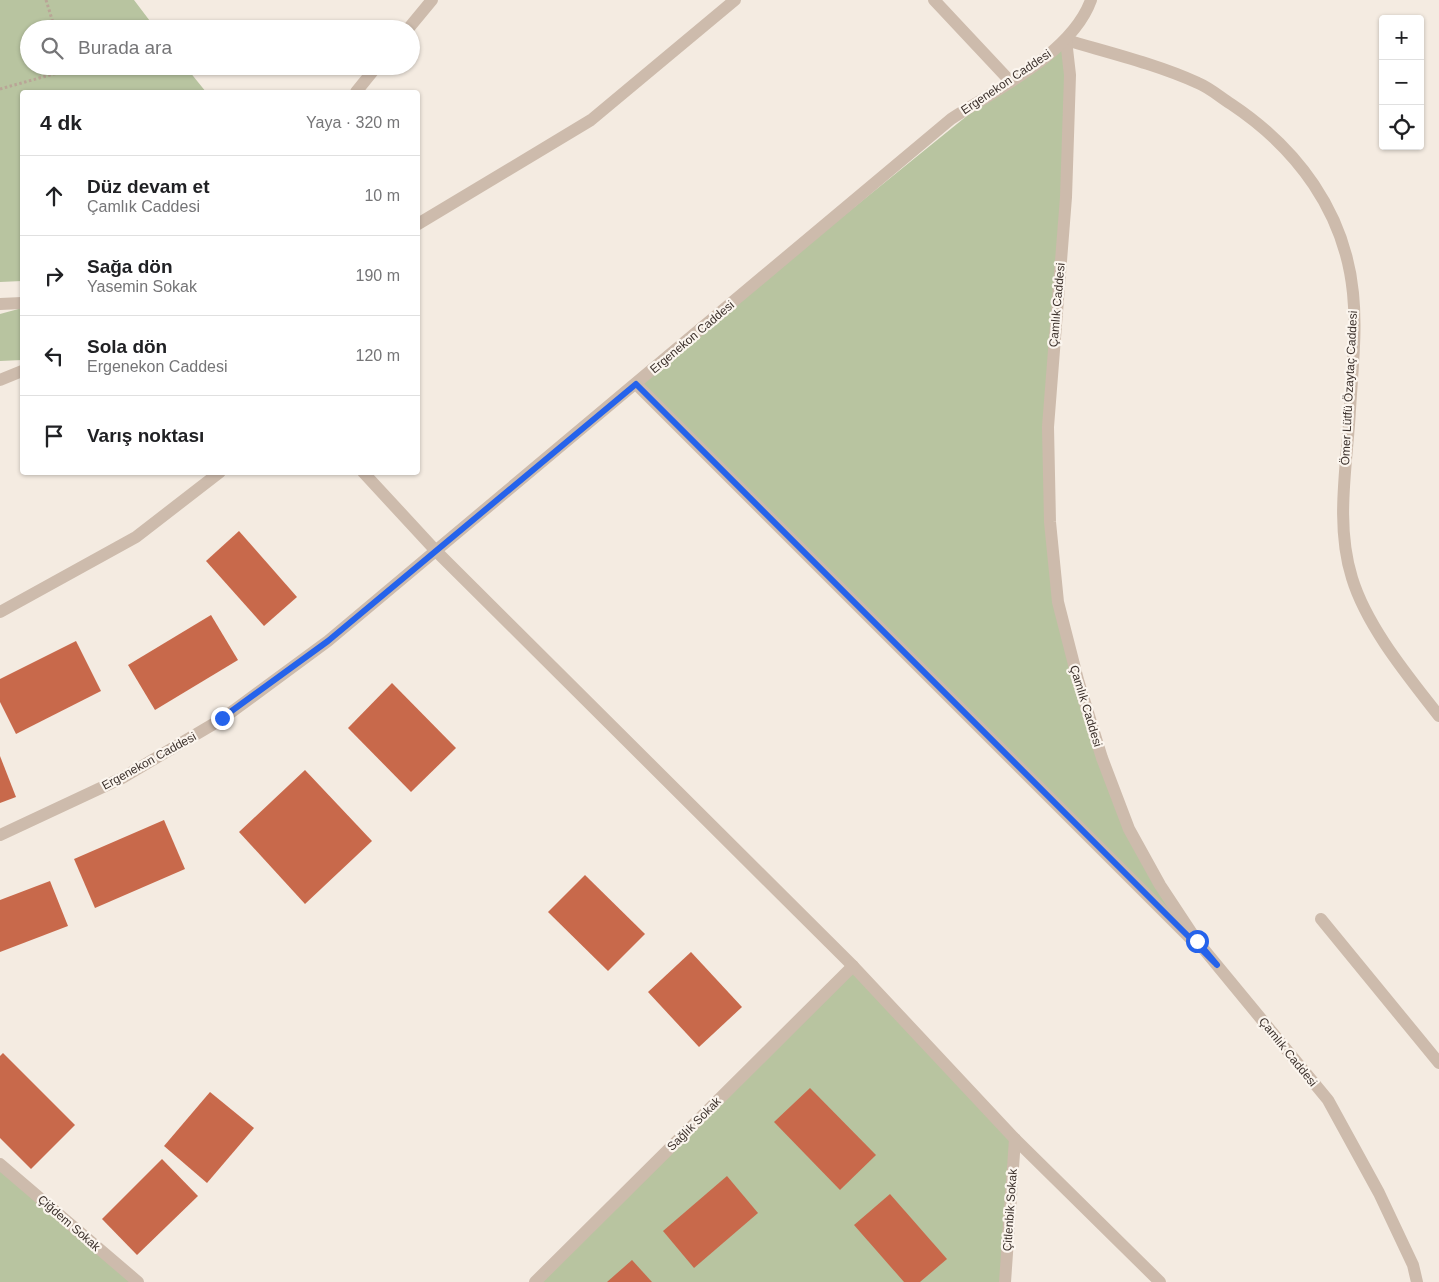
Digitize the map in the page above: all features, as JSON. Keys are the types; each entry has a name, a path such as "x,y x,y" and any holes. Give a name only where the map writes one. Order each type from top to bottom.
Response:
{"street":[{"path":"415,20 432,0"},
{"path":"420,223 591,120 735,0"},
{"path":"934,0 1010,81"},
{"name":"Ergenekon Caddesi","path":"0,834 122,778 222,718 328,641 951,119 1043,59 1066,40 1085,16 1091,0"},
{"name":"Ömer Lütfü Özaytaç Caddesi","path":"1066,40 1132,58 1200,83 1278,140 1306,171 1331,212 1345,250 1353,294 1353,355 1343,523 1352,578 1370,621 1439,716"},
{"name":"Çamlık Caddesi","path":"1066,40 1070,75 1066,197 1048,427 1050,522 1058,602 1078,680 1102,758 1129,828 1160,885 1197,941 1328,1100 1379,1193 1413,1265 1417,1282"},
{"path":"358,90 370,75"},
{"path":"0,304 20,303"},
{"path":"0,380 20,372"},
{"path":"636,384 1217,965"},
{"path":"0,612 136,537 216,475"},
{"path":"367,475 436,551 853,966 1015,1139 1160,1282"},
{"path":"1321,918 1439,1063"},
{"name":"Sağlık Sokak","path":"535,1282 853,966"},
{"name":"Çitlenbik Sokak","path":"1005,1282 1015,1139"},
{"name":"Çiğdem Sokak","path":"0,1164 138,1282"}],"path":[{"path":"46,0 52,20"},
{"path":"0,89 50,75"}],"green space":[{"path":"0,0 134,0 149,20 20,20 20,75 192,75 204,90 20,90 20,281 0,282"},
{"path":"1066,40 1070,75 1048,427 1058,602 1129,829 1197,941 636,384 1010,81"},
{"path":"20,309 20,360 0,361 0,314"},
{"path":"853,966 1015,1139 1005,1282 535,1282"},
{"path":"0,1164 138,1282 0,1282"}],"building":[{"path":"239,531 297,597 264,626 206,561"},
{"path":"211,615 238,660 155,710 128,665"},
{"path":"76,641 101,691 16,734 0,702 0,679"},
{"path":"392,683 456,748 411,792 348,728"},
{"path":"0,756 16,797 0,803"},
{"path":"305,770 372,841 305,904 239,832"},
{"path":"164,820 185,869 95,908 74,859"},
{"path":"585,875 645,934 608,971 548,912"},
{"path":"50,881 68,926 0,952 0,900"},
{"path":"691,952 742,1007 699,1047 648,992"},
{"path":"3,1053 75,1125 31,1169 0,1138 0,1056"},
{"path":"810,1088 876,1155 840,1190 774,1122"},
{"path":"210,1092 254,1128 207,1183 164,1146"},
{"path":"162,1159 198,1196 137,1255 102,1219"},
{"path":"727,1176 758,1213 694,1268 663,1231"},
{"path":"890,1194 947,1259 920,1282 904,1282 854,1225"},
{"path":"632,1260 652,1282 607,1282"}],"route":[{"path":"222,718 328,641 636,384 1217,965 1197,941"}]}
